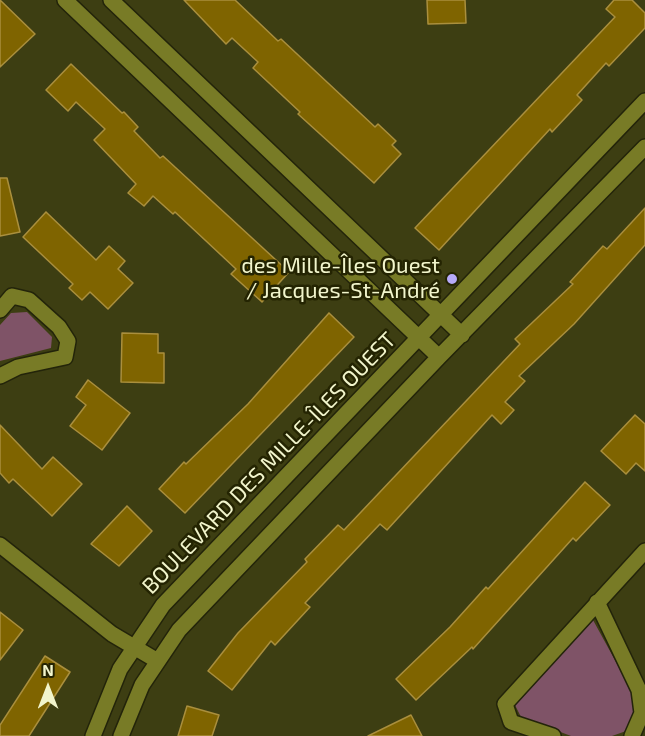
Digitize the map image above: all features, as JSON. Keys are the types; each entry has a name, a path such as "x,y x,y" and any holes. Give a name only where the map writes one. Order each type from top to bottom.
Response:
{"street":[{"path":"65,0 439,357"},
{"path":"111,0 462,335"},
{"name":"BOULEVARD DES MILLE-ÎLES OUEST","path":"93,736 103,705 133,647 175,591 441,315 642,112"},
{"path":"121,736 142,685 156,660 195,612 439,357 645,147"},
{"path":"0,310 12,296 29,300 59,327 69,341 65,357 18,367 0,376"},
{"path":"0,545 112,634 156,660"},
{"path":"553,736 512,722 505,704 645,551"},
{"path":"597,602 639,690 642,713 632,736"}],"shaded area":[{"path":"27,312 52,337 51,348 0,361 0,325 11,313"},
{"path":"593,620 634,695 635,713 629,730 612,736 571,736 521,717 515,705"}],"building":[{"path":"0,0 35,34 0,67"},
{"path":"184,0 235,0 278,41 281,39 375,127 378,124 396,141 392,145 401,154 374,183 298,114 300,112 253,68 258,62 232,38 226,44"},
{"path":"427,0 465,0 466,23 428,24"},
{"path":"614,0 632,0 645,13 645,28 609,66 606,63 577,95 582,100 552,132 550,129 439,250 415,228 615,17 606,9"},
{"path":"71,64 122,113 124,112 138,127 134,131 160,158 163,156 289,272 262,302 231,274 236,269 175,212 173,214 153,196 144,206 128,193 136,184 94,140 105,129 76,102 68,111 46,90"},
{"path":"0,178 7,178 20,232 0,236"},
{"path":"645,208 645,245 574,324 519,376 525,381 505,402 514,410 501,424 492,415 387,530 380,524 305,603 310,607 275,645 271,641 232,690 208,671 238,633 307,562 305,559 338,525 344,530 520,344 515,339 573,284 570,282 603,246 607,249"},
{"path":"46,212 96,260 109,246 125,261 118,269 133,283 108,309 90,292 82,300 69,288 73,284 23,237"},
{"path":"329,313 354,337 185,513 159,489 184,462 186,464 248,404"},
{"path":"122,333 158,334 158,353 164,353 164,383 121,382"},
{"path":"88,380 130,413 102,450 70,426 86,405 76,397"},
{"path":"635,415 645,424 645,471 636,463 626,474 601,451"},
{"path":"0,425 42,469 53,457 82,484 52,516 13,479 9,483 0,473"},
{"path":"585,482 610,505 576,541 573,538 473,649 472,647 416,700 396,679 450,627 486,587 488,589"},
{"path":"127,506 152,531 119,566 91,544"},
{"path":"0,612 23,630 0,660"},
{"path":"45,656 70,672 29,736 0,736 0,725"},
{"path":"187,706 219,715 212,736 178,736"},
{"path":"411,715 422,736 368,736"}],"place":[{"name":"des Mille-Îles Ouest / Jacques-St-André","path":"452,279"}]}
